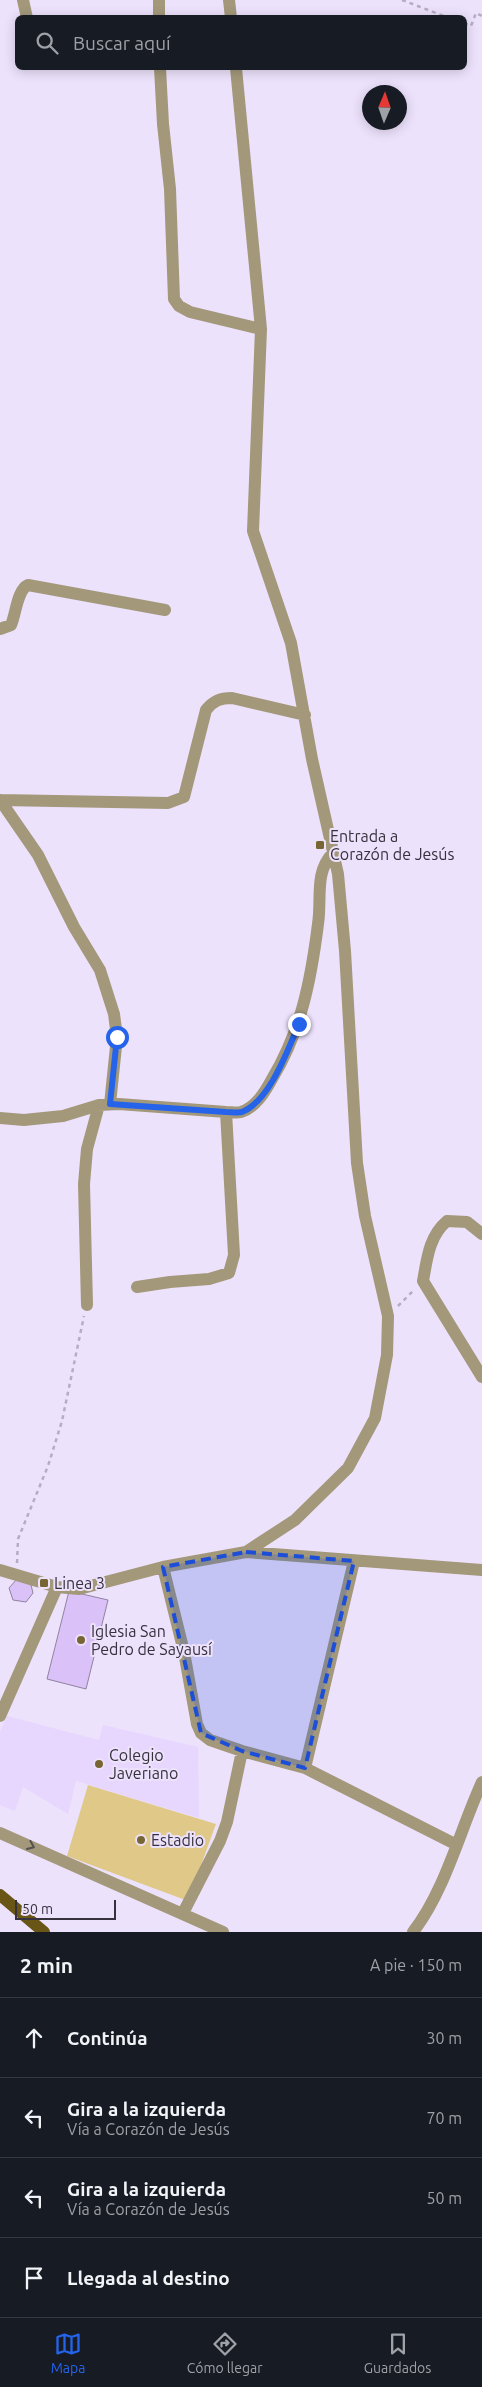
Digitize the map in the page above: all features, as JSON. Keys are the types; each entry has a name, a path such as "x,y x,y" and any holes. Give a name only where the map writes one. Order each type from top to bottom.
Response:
{"main road":[{"path":"0,1895 44,1932"}],"street":[{"path":"23,0 26,15"},
{"path":"159,0 159,15"},
{"path":"229,0 231,15"},
{"path":"160,70 171,204 174,299 179,306 190,312 261,329"},
{"path":"236,70 261,329 253,531 291,643 312,759 338,874 345,951 357,1163 365,1216 388,1316 387,1355 376,1418 348,1468 295,1520 246,1552"},
{"path":"0,629 11,625 21,593 24,587 28,585 165,610"},
{"path":"0,800 168,803 178,801 184,797 206,710 212,703 222,698 232,698 305,715"},
{"path":"0,800 38,855 103,980 114,1014 117,1037 104,1105 87,1149 84,1184 87,1305"},
{"path":"0,1118 24,1120 64,1116 104,1105 242,1112 261,1098 282,1063 299,1024 318,927 321,872 325,861 334,853"},
{"path":"138,1287 209,1279 229,1273 233,1266 226,1112"},
{"path":"482,1234 467,1222 447,1221 436,1230 428,1254 423,1281 482,1377"},
{"path":"0,1570 57,1587 79,1589 162,1567 246,1552 482,1570"},
{"path":"305,1768 354,1561"},
{"path":"162,1567 184,1652 197,1724 201,1733 210,1740 242,1751 305,1768 455,1844"},
{"path":"0,1716 3,1702 57,1587"},
{"path":"183,1913 220,1841 227,1822 242,1751"},
{"path":"413,1932 424,1917 435,1895 482,1782"},
{"path":"0,1833 223,1932"}],"path":[{"path":"402,0 441,15"},
{"path":"467,24 471,26 476,13 482,16"},
{"path":"388,1316 423,1281"},
{"path":"16,1574 18,1539 48,1466 62,1421 87,1305"}],"highlighted area":[{"path":"246,1552 354,1561 305,1768 242,1751 201,1733 163,1567"}],"shaded area":[{"name":"Colegio Javeriano","path":"7,1716 99,1740 103,1725 198,1747 199,1818 76,1781 68,1814 23,1787 15,1811 0,1805 0,1732"},
{"name":"Estadio","path":"88,1785 216,1824 188,1901 67,1856"}],"building":[{"path":"17,1579 30,1581 33,1593 26,1602 13,1600 9,1588"},
{"path":"69,1591 108,1600 86,1689 47,1679"}],"place":[{"name":"Entrada a Corazón de Jesús","path":"320,845"},
{"name":"Linea 3","path":"44,1583"},
{"name":"Iglesia San Pedro de Sayausí","path":"81,1640"},
{"name":"Colegio Javeriano","path":"99,1764"},
{"name":"Estadio","path":"141,1840"}],"route":[{"path":"117,1037 110,1104 242,1112 261,1098 282,1063 299,1024"}]}
